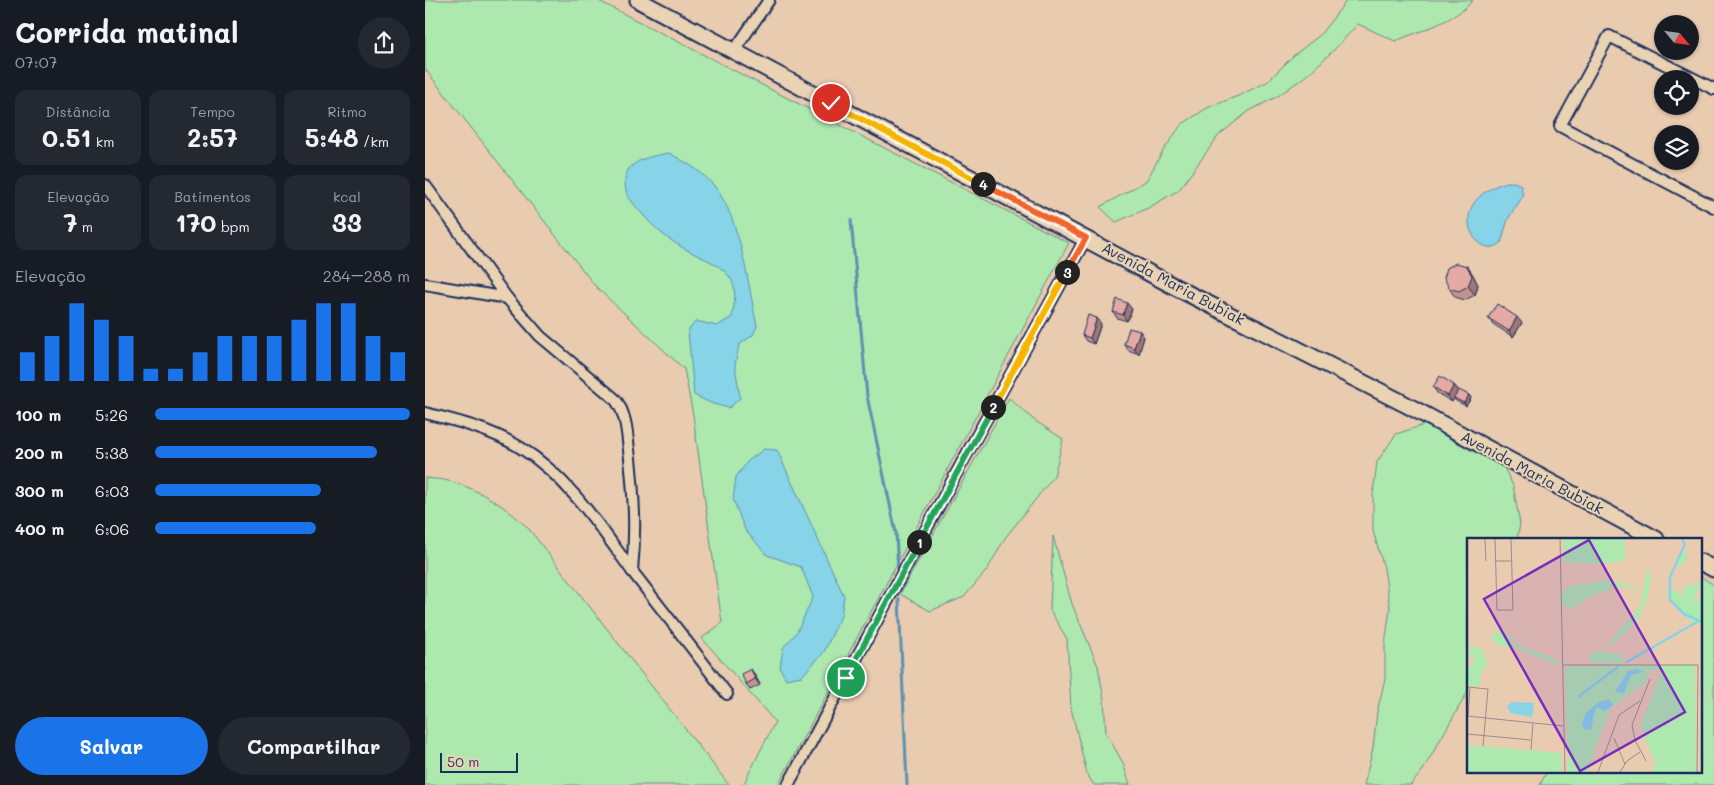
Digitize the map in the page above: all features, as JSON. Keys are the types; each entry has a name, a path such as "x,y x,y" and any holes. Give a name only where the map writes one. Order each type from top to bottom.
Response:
{"street":[{"name":"Avenida Maria Bubiak","path":"638,0 1179,289 1403,403 1654,538"},
{"path":"734,51 769,0"},
{"path":"1714,89 1609,36 1560,126 1714,207"},
{"path":"425,185 507,298 540,336 620,405 625,417 634,493 633,571"},
{"path":"788,785 958,469 1086,238"},
{"path":"425,284 507,298"},
{"path":"425,413 485,430 521,447 547,467 575,496 606,534 727,694"},
{"path":"1701,562 1714,569"}],"green space":[{"path":"425,0 597,0 1069,243 778,785 743,785 775,722 702,638 722,623 693,415 684,369 596,287 425,69"},
{"path":"1347,0 1473,0 1447,20 1395,41 1358,24 1307,75 1278,96 1249,111 1219,135 1179,190 1148,208 1116,222 1100,207 1146,181 1181,125 1207,108 1267,82 1293,56 1320,35"},
{"path":"1009,398 1034,420 1063,439 1054,476 1005,538 987,570 964,597 930,611 900,594"},
{"path":"1433,422 1498,455 1513,486 1520,524 1517,538 1467,538 1467,693 1423,770 1411,785 1364,785 1373,748 1377,712 1385,679 1385,645 1390,609 1384,568 1373,531 1373,494 1377,462 1396,434"},
{"path":"425,478 463,485 484,495 503,507 529,529 729,785 425,785"},
{"path":"1053,536 1072,604 1098,666 1104,699 1106,733 1123,763 1130,785 1094,785 1087,774 1071,708 1067,639 1050,610"},
{"path":"1701,577 1714,585 1714,785 1540,785 1546,772 1701,772"}],"water":[{"path":"669,153 694,168 715,187 731,217 742,253 757,326 753,335 739,345 735,365 740,398 729,408 713,404 694,395 688,331 696,321 717,326 732,317 735,296 732,281 718,266 686,250 657,229 646,219 628,196 626,189 626,174 629,168 641,160"},
{"path":"1507,182 1521,185 1523,196 1508,219 1501,243 1492,247 1483,245 1475,238 1470,228 1469,216 1474,203 1486,191"},
{"path":"764,449 777,450 844,596 841,616 824,652 802,676 786,679 780,668 783,648 797,632 813,597 801,567 767,555 745,530 733,499 736,477 748,461"}],"building":[{"path":"1456,263 1467,266 1472,276 1468,286 1459,291 1449,288 1444,278 1447,268"},
{"path":"1117,299 1127,303 1123,315 1113,312"},
{"path":"1497,304 1517,317 1509,331 1488,318"},
{"path":"1088,315 1097,318 1090,338 1082,335"},
{"path":"1129,328 1140,331 1134,348 1124,344"},
{"path":"1440,376 1454,385 1448,396 1433,387"},
{"path":"1459,390 1469,395 1464,403 1454,398"},
{"path":"751,669 755,679 746,684 741,674"}],"waterway":[{"path":"851,220 867,396 896,533 898,572"},
{"path":"899,599 907,785"}],"route":[{"path":"831,103 1086,238 846,678"}]}
